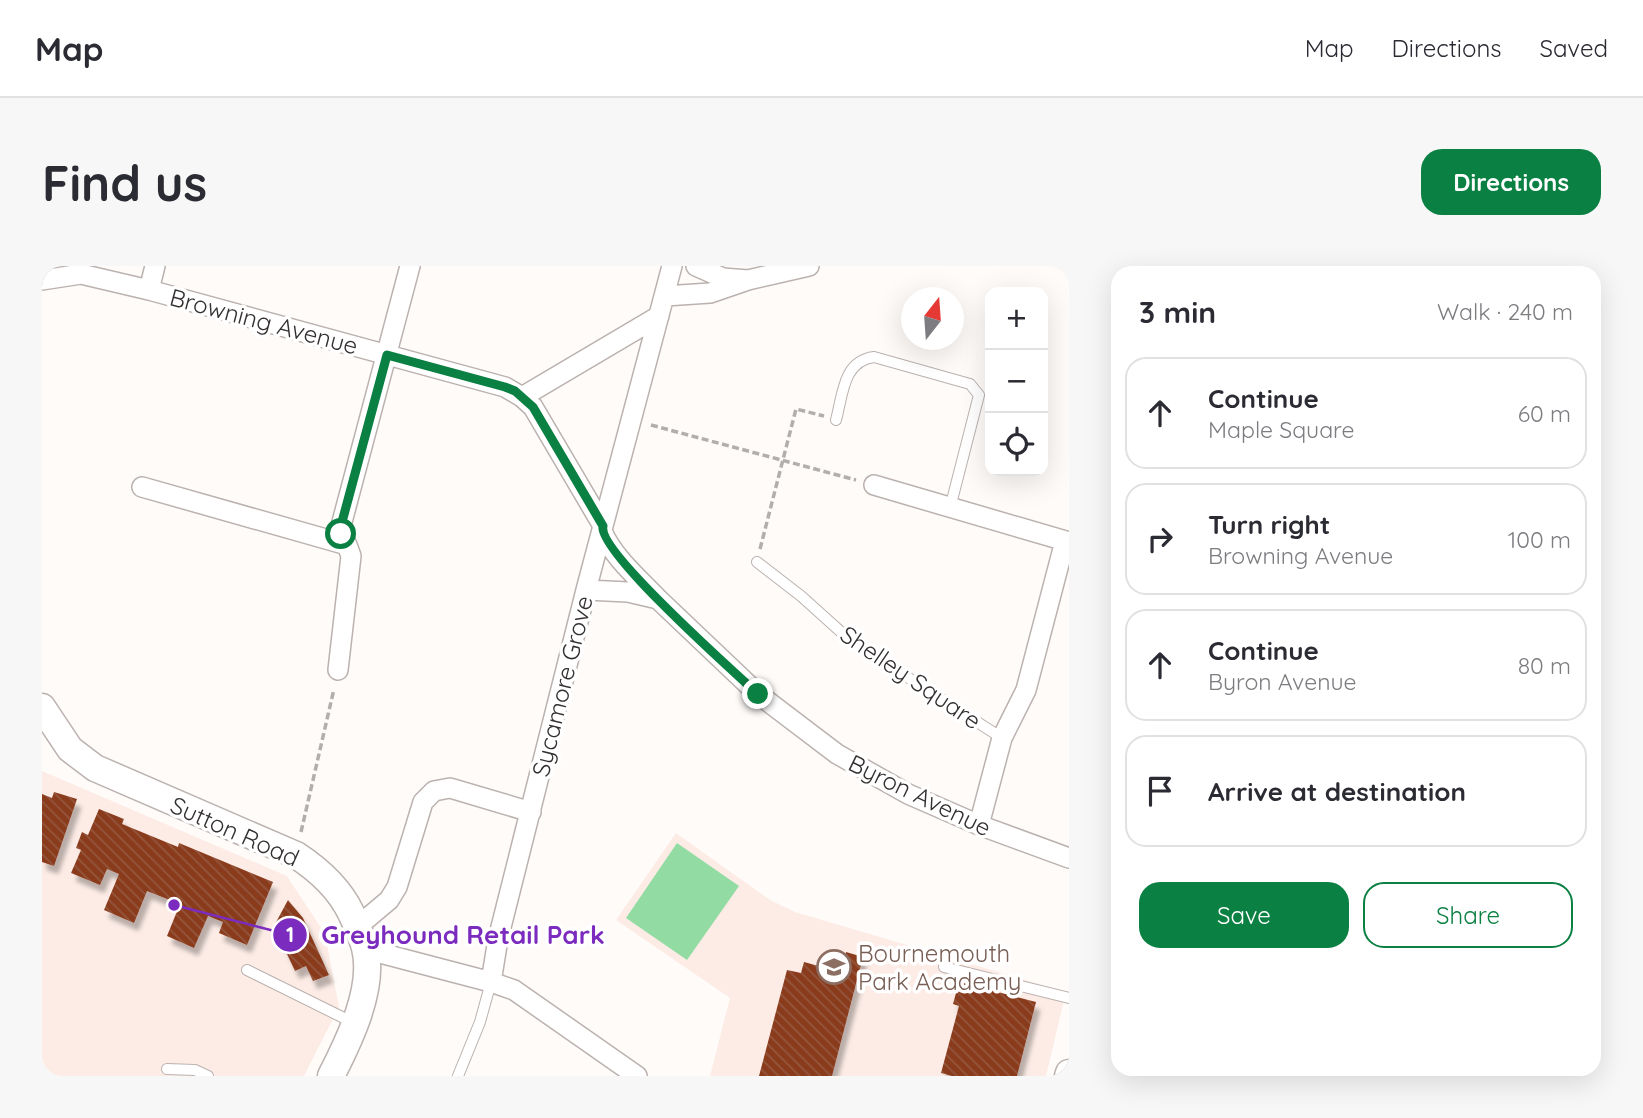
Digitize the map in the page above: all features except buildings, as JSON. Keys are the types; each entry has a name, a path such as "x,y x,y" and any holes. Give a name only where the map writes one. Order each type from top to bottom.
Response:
{"main road":[{"name":"Sutton Road","path":"42,707 49,736 70,748 95,768 296,855 315,867 345,901 361,938"},
{"path":"331,1076 356,1023 366,976 361,938"}],"street":[{"path":"149,290 155,266"},
{"path":"338,670 351,556 341,534 342,522 410,266"},
{"name":"Sycamore Grove","path":"491,982 499,939 586,590 673,266"},
{"path":"696,266 723,278 748,280"},
{"path":"665,296 710,293 748,280 808,266"},
{"name":"Browning Avenue","path":"42,280 81,274 505,387 533,407 603,528"},
{"path":"522,397 659,316"},
{"name":"Shelley Square","path":"874,485 1067,542 1026,690 1002,738 979,825"},
{"path":"142,487 347,545"},
{"name":"Byron Avenue","path":"603,528 607,543 617,556 658,599 758,694 837,754 908,794 979,825 1069,858"},
{"path":"586,590 619,591 658,599"},
{"path":"531,812 450,788 434,791 423,802 397,887 361,938 513,990 637,1076"}],"lane":[{"path":"836,420 850,369 854,363 864,358 874,357 970,384 979,395 950,508"},
{"name":"Shelley Square","path":"757,562 801,596 851,641 1002,738"},
{"path":"944,967 1069,998"},
{"path":"247,970 356,1023"},
{"path":"458,1076 480,1022 491,982"},
{"path":"167,1069 195,1069 208,1076"}],"path":[{"path":"757,562 796,409 836,420"},
{"path":"632,419 874,485"},
{"path":"296,855 338,670"}],"shaded area":[{"path":"42,771 287,876 325,934 339,1007 304,1076 42,1076"},
{"name":"Bournemouth Park Academy","path":"676,833 770,900 795,912 1066,992 1046,1076 710,1076 730,998 616,920"}],"green space":[{"path":"677,843 739,886 687,960 626,918"}],"place":[{"name":"Greyhound Retail Park","path":"174,905"},
{"name":"Bournemouth Park Academy","path":"834,967"}],"route":[{"path":"341,534 387,355 505,387 515,391 533,407 603,526 602,531 607,543 617,556 758,694"}]}
